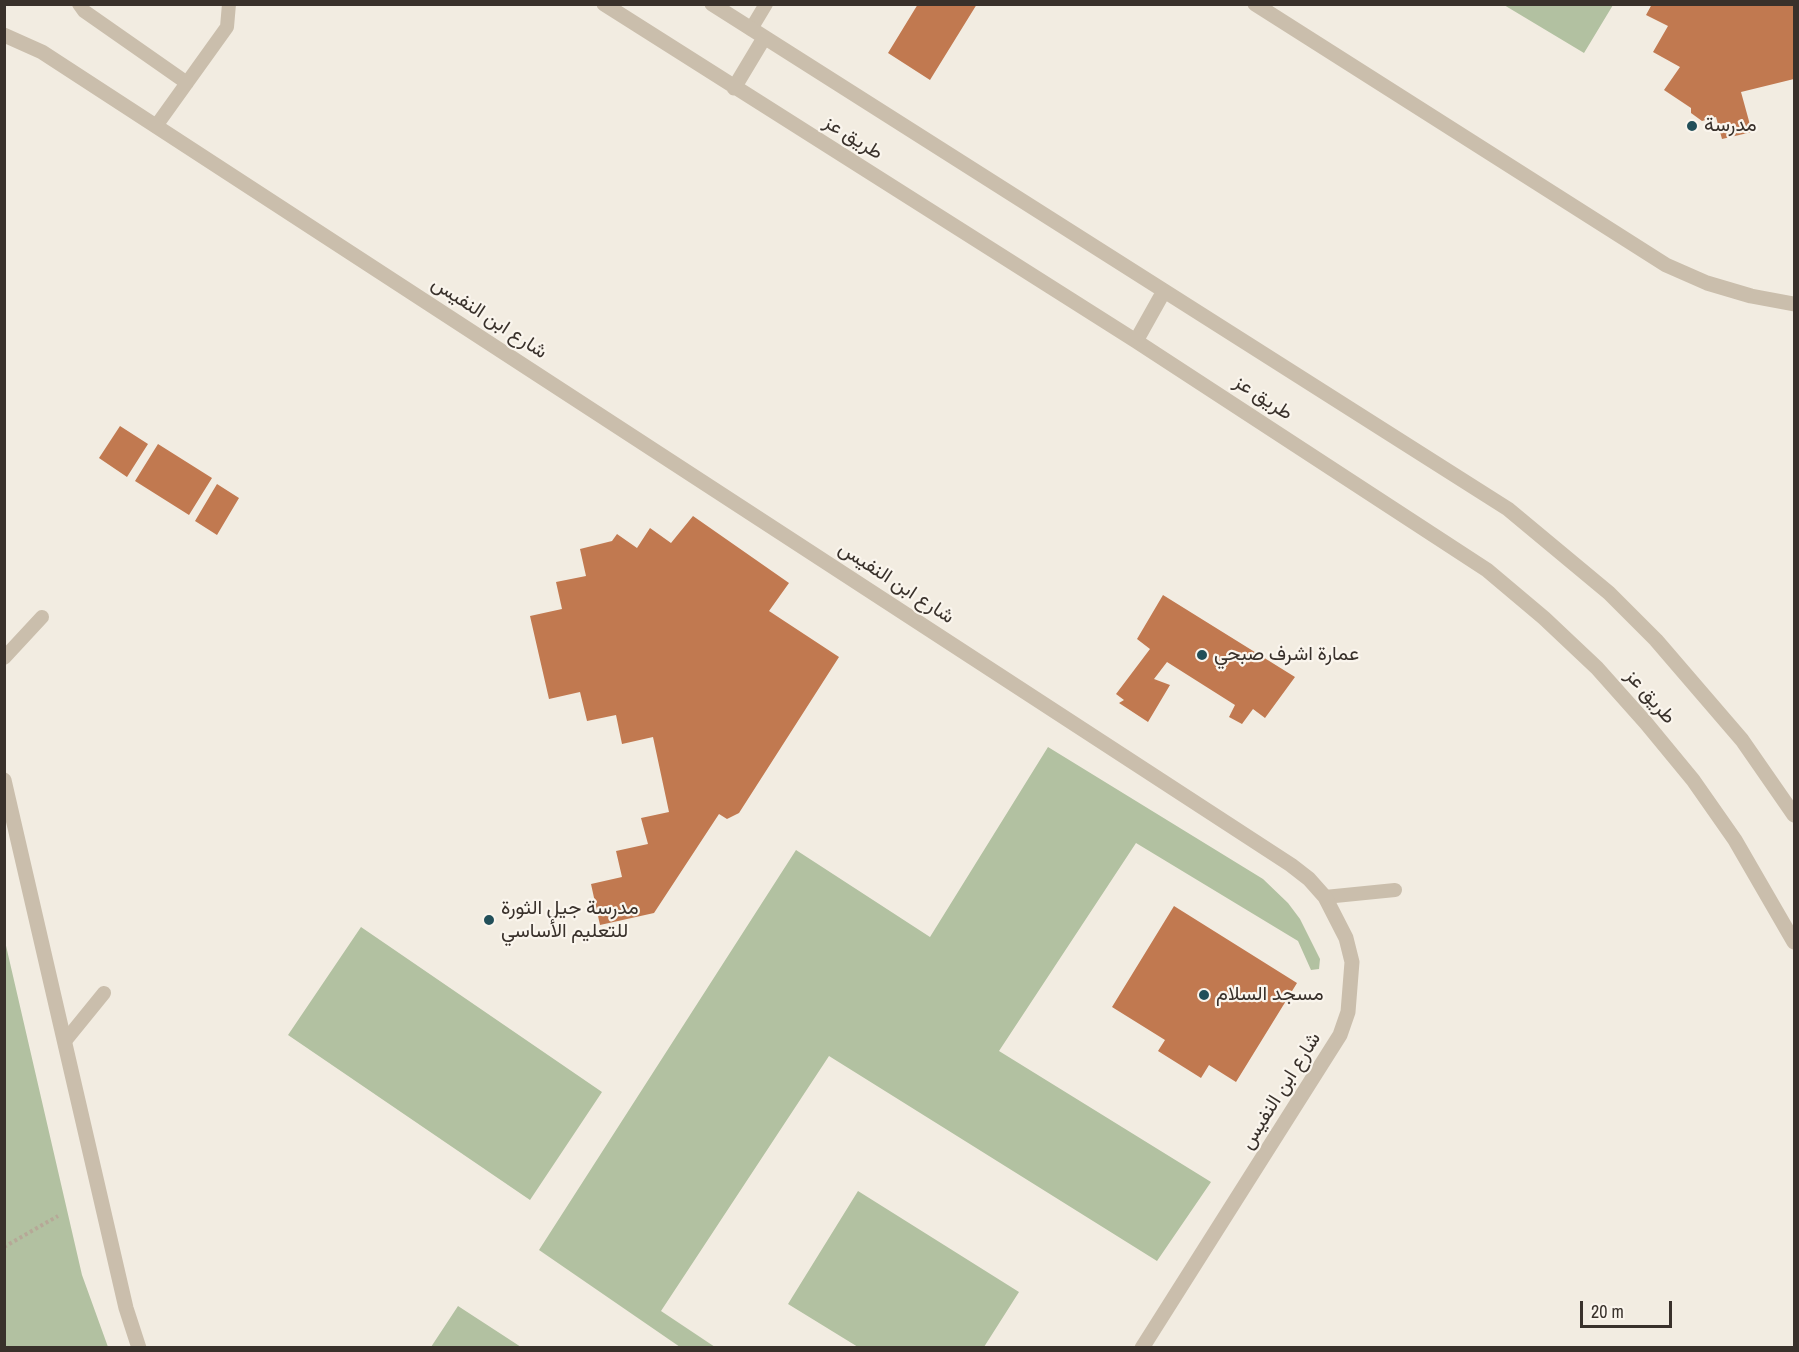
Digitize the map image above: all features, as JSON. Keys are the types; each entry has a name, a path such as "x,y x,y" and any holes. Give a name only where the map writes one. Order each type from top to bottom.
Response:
{"street":[{"name":"طريق عز","path":"604,4 1136,340 1487,570 1544,618 1597,668 1693,780 1735,840 1794,942"},
{"name":"طريق عز","path":"712,4 1508,509 1609,593 1700,689 1748,749 1794,816"},
{"path":"1255,4 1665,265 1707,283 1751,296 1794,304"},
{"path":"734,88 758,33"},
{"name":"شارع ابن النفيس","path":"4,35 42,52 1291,865 1309,879 1325,897 1346,938 1352,962 1352,987 1348,1012 1340,1035 1142,1347"},
{"path":"1136,340 1164,291"},
{"path":"4,780 126,1308 139,1347"}],"lane":[{"path":"79,4 84,11 187,83"},
{"path":"156,126 227,27 230,4"},
{"path":"758,33 766,4"},
{"path":"4,658 42,617"},
{"path":"1325,897 1395,890"},
{"path":"65,1041 104,993"}],"path":[{"path":"4,1247 58,1216"}],"green space":[{"path":"1504,5 1613,5 1584,53"},
{"path":"1048,747 1263,879 1288,903 1300,919 1320,959 1319,969 1311,970 1298,941 1136,843 999,1051 1211,1182 1157,1261 829,1056 661,1311 715,1347 680,1347 539,1250 796,850 930,937"},
{"path":"361,927 602,1092 530,1200 288,1035"},
{"path":"4,937 82,1275 108,1347 5,1347"},
{"path":"858,1191 1019,1292 984,1347 858,1347 788,1304"},
{"path":"458,1306 521,1347 431,1347"}],"building":[{"path":"918,4 977,4 930,80 888,53"},
{"name":"مدرسة","path":"1652,4 1794,4 1794,79 1741,92 1752,132 1722,139 1716,117 1702,121 1691,113 1691,108 1664,90 1680,67 1653,52 1668,26 1646,15"},
{"path":"120,426 148,444 127,477 99,458"},
{"path":"158,444 212,478 189,515 135,481"},
{"path":"217,484 239,498 217,535 195,521"},
{"path":"693,516 789,583 769,611 839,657 739,813 727,819 719,814 654,913 600,925 591,884 622,877 616,851 648,844 641,818 669,812 653,737 622,744 616,715 587,721 580,692 549,699 530,616 562,609 556,582 586,576 580,549 612,541 617,534 637,548 650,528 671,543"},
{"name":"عمارة اشرف صبحي","path":"1163,595 1295,677 1265,718 1253,709 1242,724 1229,717 1235,705 1167,662 1154,679 1170,685 1148,722 1119,703 1124,700 1116,694 1150,649 1137,639"},
{"name":"مسجد السلام","path":"1174,906 1297,983 1236,1082 1209,1065 1201,1078 1158,1051 1165,1040 1112,1007"}],"place":[{"name":"مدرسة","path":"1692,126"},
{"name":"عمارة اشرف صبحي","path":"1202,655"},
{"name":"مدرسة جيل الثورة للتعليم الأساسي","path":"489,920"},
{"name":"مسجد السلام","path":"1204,995"}]}
